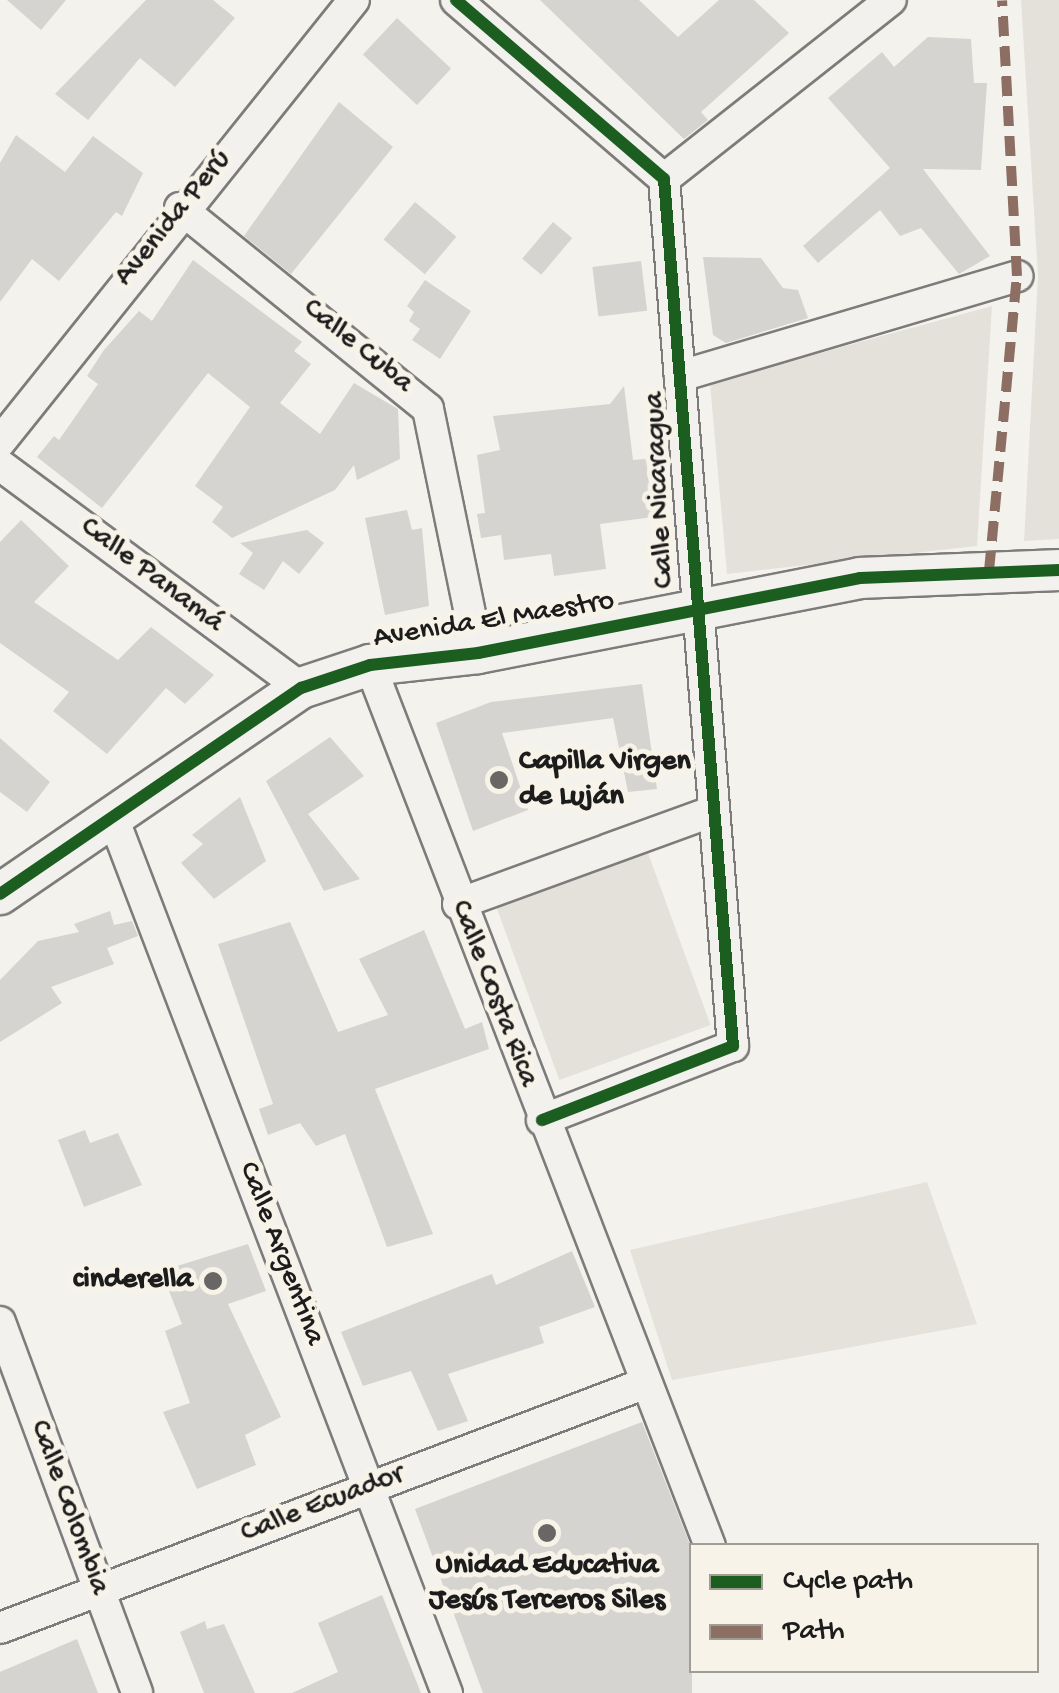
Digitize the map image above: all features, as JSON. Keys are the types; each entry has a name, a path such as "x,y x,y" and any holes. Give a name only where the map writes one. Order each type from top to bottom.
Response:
{"street":[{"name":"Avenida Perú","path":"0,442 180,208 354,0"},
{"path":"456,0 664,179 892,0"},
{"name":"Calle Nicaragua","path":"542,1120 733,1046 714,811 692,614 680,376 664,179"},
{"name":"Calle Cuba","path":"180,208 428,409 478,653"},
{"path":"680,376 1017,276"},
{"name":"Calle Panamá","path":"0,464 301,688"},
{"name":"Avenida El Maestro","path":"0,894 301,688 370,665 478,653 860,578 1059,570"},
{"name":"Calle Costa Rica","path":"370,665 458,904 709,1543"},
{"path":"458,904 714,811"},
{"name":"Calle Argentina","path":"112,815 447,1693"},
{"name":"Calle Colombia","path":"0,1322 138,1693"},
{"name":"Calle Ecuador","path":"0,1628 646,1383"}],"shaded area":[{"path":"1021,0 1059,0 1059,539 1024,541 1038,276"},
{"path":"992,306 977,546 727,574 710,383"},
{"path":"648,853 711,1025 559,1080 497,908"},
{"path":"927,1182 977,1324 672,1380 630,1250"}],"building":[{"path":"7,0 66,0 41,30"},
{"path":"146,0 213,0 235,18 175,87 140,58 88,120 55,94"},
{"path":"540,0 639,0 678,37 719,0 754,0 789,33 701,112 708,120 684,139"},
{"path":"397,18 451,68 417,105 363,55"},
{"path":"928,37 971,39 974,83 987,83 981,170 923,169 990,256 959,274 921,228 900,236 880,210 818,263 803,246 890,168 828,98 882,52 894,67"},
{"path":"339,102 393,147 291,274 244,236"},
{"path":"16,135 65,172 93,136 143,173 122,216 116,212 59,281 32,259 0,302 0,163"},
{"path":"415,202 456,237 425,274 384,240"},
{"path":"553,222 572,238 541,275 522,259"},
{"path":"703,257 761,258 783,288 798,290 808,318 726,343 713,335"},
{"path":"193,260 302,342 294,351 311,364 280,403 320,434 354,383 398,409 400,459 357,480 354,465 335,490 232,538 212,522 223,507 195,486 250,407 208,373 102,508 37,457 54,436 59,440 98,384 87,376 104,350 139,311 152,321"},
{"path":"641,261 647,311 598,317 592,267"},
{"path":"425,280 471,311 440,359 412,340 420,329 409,321 414,312 407,306"},
{"path":"624,386 633,460 646,459 653,517 600,524 606,569 554,576 551,554 504,560 501,535 481,538 477,514 485,513 477,455 500,450 493,416 610,404"},
{"path":"407,510 412,530 422,528 429,606 385,615 365,518"},
{"path":"21,520 69,566 34,602 118,660 151,627 214,675 185,704 166,688 107,754 53,711 69,692 0,643 0,542"},
{"path":"307,530 324,543 299,574 283,561 264,590 239,574 253,553 240,543"},
{"path":"642,684 657,789 628,792 613,718 502,733 528,810 473,831 436,723 491,702"},
{"path":"330,737 364,776 308,814 360,879 324,891 266,781"},
{"path":"0,738 50,782 27,812 0,792"},
{"path":"240,797 266,861 214,899 181,863 203,844 192,835"},
{"path":"110,911 114,925 132,921 138,936 107,948 114,964 51,987 62,1003 0,1042 0,980 38,941 79,932 74,924"},
{"path":"290,922 338,1032 388,1015 359,959 424,930 465,1029 482,1022 489,1049 375,1089 433,1234 387,1247 345,1134 316,1146 300,1123 268,1135 259,1109 273,1104 218,944"},
{"path":"85,1130 90,1143 118,1133 142,1185 84,1207 58,1140"},
{"path":"248,1244 266,1291 228,1304 281,1417 245,1435 256,1465 197,1489 163,1412 190,1403 165,1331 182,1324 161,1271"},
{"path":"572,1251 595,1307 539,1327 544,1343 448,1374 468,1421 438,1431 411,1371 363,1386 341,1332 492,1274 496,1285"},
{"name":"Unidad Educativa Jesús Terceros Siles","path":"642,1422 689,1543 692,1693 483,1693 415,1509"},
{"path":"382,1595 421,1693 292,1693 338,1672 318,1623"},
{"path":"205,1621 207,1629 224,1624 255,1693 204,1693 180,1632"},
{"path":"77,1639 98,1693 0,1693 0,1672"}],"marked path":[{"path":"989,571 1017,276 1002,0"}],"cycle path":[{"path":"456,0 664,179 733,1046 542,1120"},
{"path":"0,894 301,688 370,665 478,653 860,578 1059,570"}],"place":[{"name":"Capilla Virgen de Luján","path":"499,780"},
{"name":"cinderella","path":"213,1281"},
{"name":"Unidad Educativa Jesús Terceros Siles","path":"547,1533"}]}
